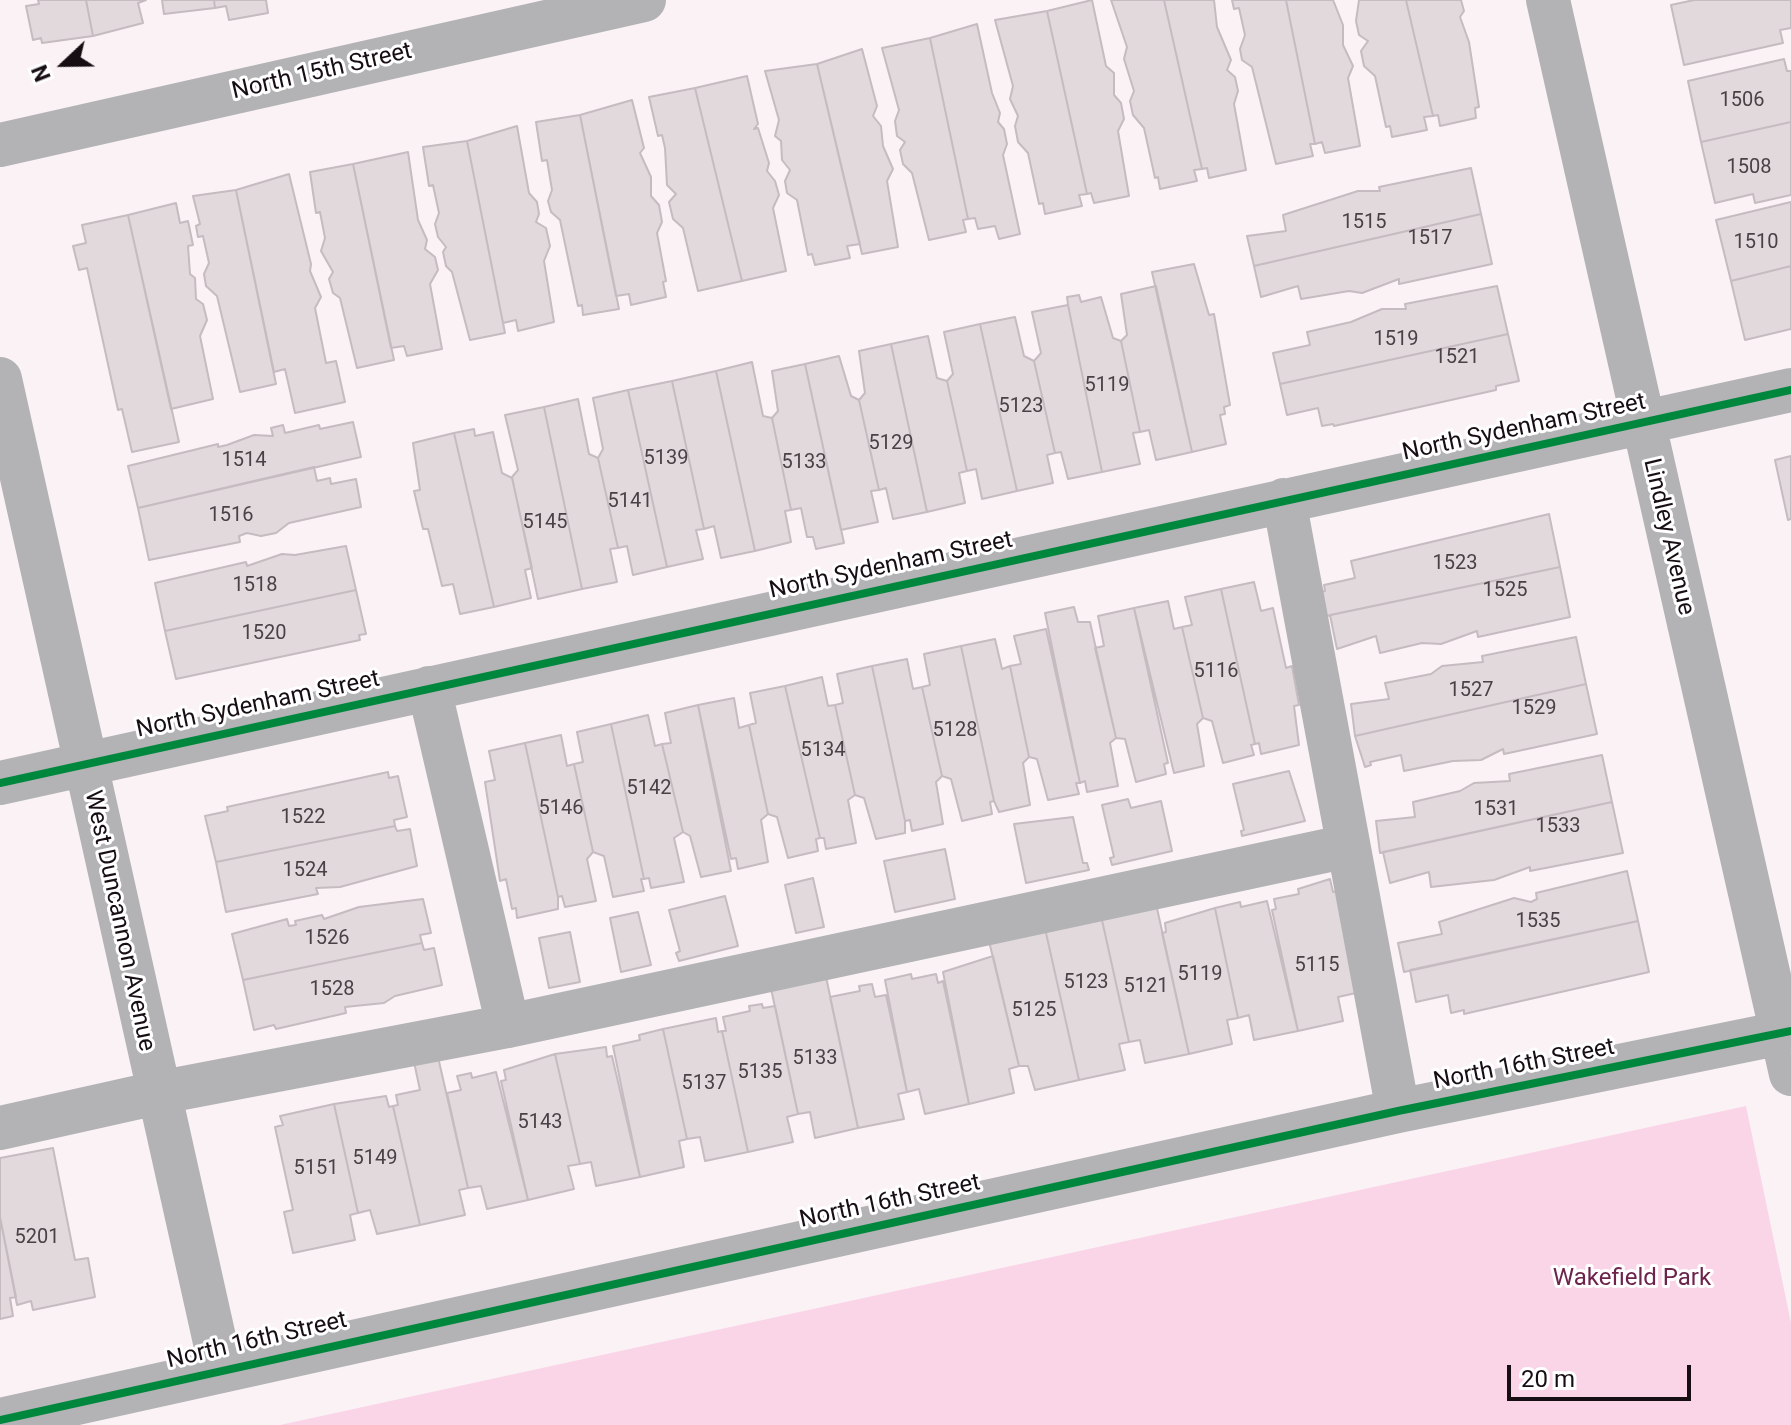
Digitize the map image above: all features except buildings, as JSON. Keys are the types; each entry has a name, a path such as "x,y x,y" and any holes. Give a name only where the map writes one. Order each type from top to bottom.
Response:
{"street":[{"name":"North 15th Street","path":"0,145 644,0"},
{"name":"Lindley Avenue","path":"1548,0 1642,424 1788,1046"},
{"name":"West Duncannon Avenue","path":"0,379 12,486 84,764 221,1369"},
{"name":"North Sydenham Street","path":"0,783 1791,390"},
{"path":"1284,500 1398,1111"},
{"path":"429,688 508,1026"},
{"path":"0,1128 157,1093 508,1026 1348,846"},
{"name":"North 16th Street","path":"0,1420 1398,1111 1788,1046"}],"green space":[{"name":"Wakefield Park","path":"1746,1106 1791,1323 1791,1425 280,1425"}],"cycle path":[{"path":"0,783 1791,390"},
{"path":"0,1420 1398,1111 1791,1031"}]}
